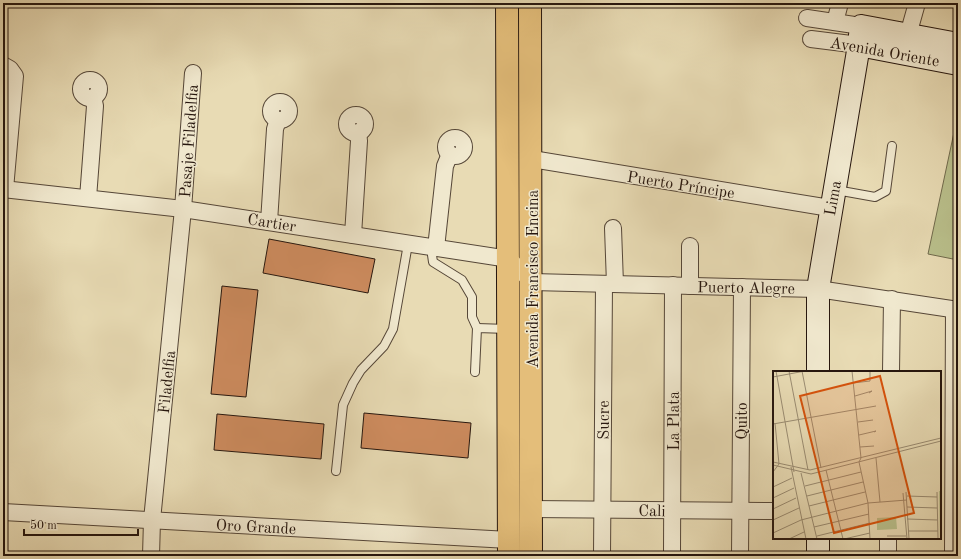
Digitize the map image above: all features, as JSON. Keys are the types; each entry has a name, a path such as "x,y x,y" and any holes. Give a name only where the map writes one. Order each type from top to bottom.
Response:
{"main road":[{"name":"Avenida Francisco Encina","path":"507,3 509,548"},
{"name":"Avenida Francisco Encina","path":"530,3 532,159 531,556"}],"street":[{"path":"835,22 840,3"},
{"path":"908,35 917,3"},
{"name":"Avenida Oriente","path":"807,18 835,22 860,35 958,64"},
{"name":"Avenida Oriente","path":"811,39 860,35 908,35 958,44"},
{"name":"Lima","path":"818,371 818,289 860,35"},
{"path":"3,65 10,69 15,76 4,189"},
{"name":"Pasaje Filadelfia","path":"183,208 193,73"},
{"path":"88,198 95,106 93,97"},
{"path":"269,222 275,129 278,120"},
{"path":"353,235 359,141 358,132"},
{"path":"436,248 445,166 450,154"},
{"name":"Puerto Príncipe","path":"532,159 832,199"},
{"name":"Cartier","path":"4,189 183,208 508,259"},
{"name":"Filadelfia","path":"151,556 152,520 183,208"},
{"name":"Sucre","path":"602,556 613,228"},
{"path":"690,246 690,286"},
{"path":"508,259 532,282"},
{"name":"Puerto Alegre","path":"532,282 818,289 956,309"},
{"name":"La Plata","path":"672,556 673,285"},
{"name":"Quito","path":"740,556 742,287"},
{"path":"891,371 892,299"},
{"path":"953,556 950,513 956,309"},
{"name":"Cali","path":"531,509 773,511"},
{"name":"Oro Grande","path":"3,512 152,520 509,548"},
{"path":"818,539 818,556"},
{"path":"888,539 888,556"}],"lane":[{"path":"832,199 875,198 886,190 892,146"},
{"path":"336,471 343,405 361,370 384,346 393,329 408,244"},
{"path":"436,248 432,255 433,262 462,280 472,297 472,317 477,328 475,372"},
{"path":"477,328 509,330"}],"green space":[{"path":"956,123 958,124 958,260 928,254"}],"building":[{"path":"269,239 375,259 368,293 263,273"},
{"path":"222,286 258,290 246,397 211,394"},
{"path":"364,413 471,423 468,458 361,448"},
{"path":"217,414 324,424 321,459 214,450"}]}
